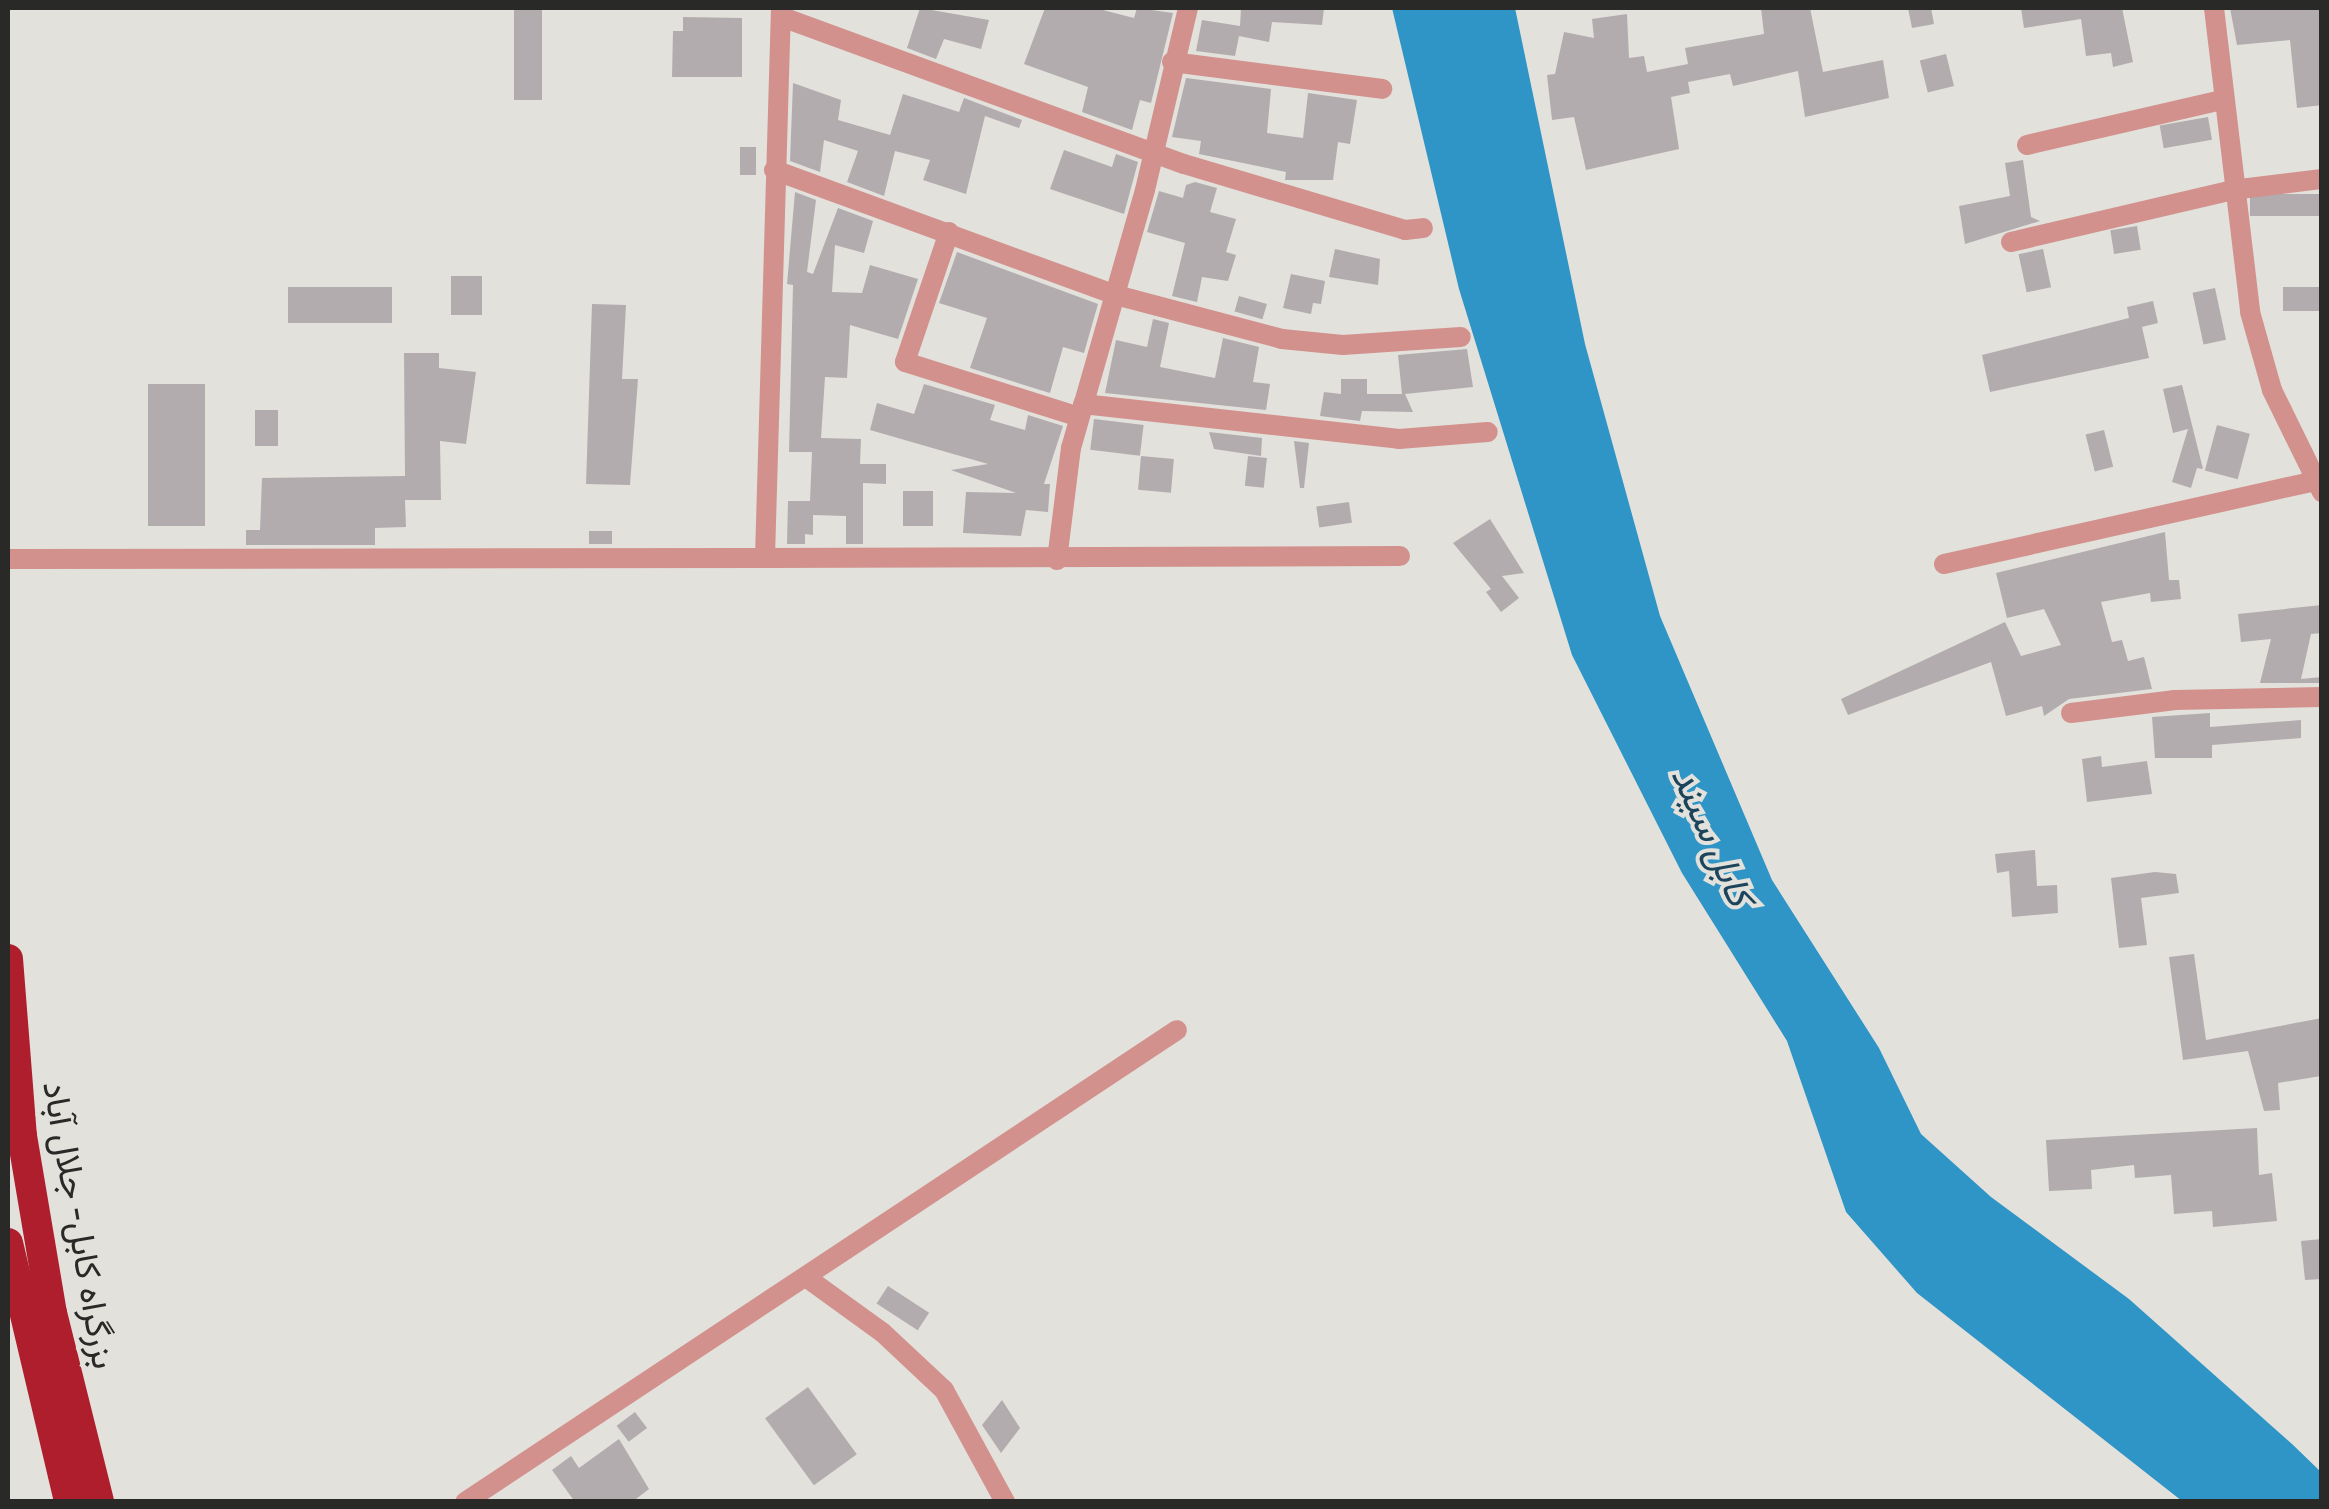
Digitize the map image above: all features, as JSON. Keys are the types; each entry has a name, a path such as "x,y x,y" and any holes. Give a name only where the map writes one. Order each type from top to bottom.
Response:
{"highway":[{"name":"بزرگراه کابل- جلال آباد","path":"8,959 22,1136 52,1313 99,1502"},
{"name":"بزرگراه کابل- جلال آباد","path":"8,1243 69,1502"}],"street":[{"path":"1058,560 1081,411 1187,8"},
{"path":"1944,564 2319,486 2272,390 2250,312 2232,190 2214,8"},
{"path":"765,558 774,170 782,12 1152,152 1405,230 1423,228"},
{"path":"1172,62 1382,90"},
{"path":"2027,145 2222,100"},
{"path":"774,170 1112,294 1282,339 1343,345 1461,337"},
{"path":"2011,242 2232,190 2322,180"},
{"path":"949,232 905,362 1081,411 1399,438 1488,432"},
{"path":"8,559 1058,560 1400,556"},
{"path":"2072,714 2175,700 2322,698"},
{"path":"465,1502 1177,1030"},
{"path":"807,1278 882,1332 944,1390 1005,1502"}],"water":[{"name":"کابل سيند","path":"1392,8 1515,8 1585,344 1660,616 1772,880 1879,1048 1921,1134 1991,1197 2129,1299 2292,1444 2321,1472 2321,1501 2182,1501 1917,1293 1846,1212 1787,1041 1682,873 1572,655 1459,289"}],"building":[{"path":"920,8 989,20 981,49 944,39 936,59 907,48"},
{"path":"1045,8 1095,8 1134,18 1137,8 1173,13 1151,103 1140,100 1132,130 1082,112 1088,87 1024,64"},
{"path":"1241,8 1324,8 1322,25 1272,22 1269,42 1239,36 1235,56 1196,51 1202,20 1240,26"},
{"path":"1761,8 1810,8 1823,72 1883,60 1889,98 1805,117 1798,71 1733,86 1730,74 1688,82 1690,93 1671,97 1679,149 1586,170 1574,117 1552,120 1547,75 1555,74 1564,32 1594,38 1592,19 1627,14 1629,58 1644,56 1647,72 1688,64 1685,48 1764,34"},
{"path":"1908,8 1931,8 1934,24 1912,28"},
{"path":"2021,8 2122,8 2133,62 2113,67 2111,53 2086,56 2081,19 2024,28"},
{"path":"2230,8 2320,8 2322,105 2297,108 2290,40 2237,45"},
{"path":"514,10 542,10 542,100 514,100"},
{"path":"683,17 742,18 742,77 672,77 673,31 683,31"},
{"path":"1946,54 1954,86 1928,93 1920,61"},
{"path":"1186,78 1271,89 1267,133 1303,138 1308,93 1357,100 1350,144 1338,142 1333,180 1285,180 1286,172 1199,154 1201,141 1172,137"},
{"path":"793,83 841,100 838,120 890,135 903,94 959,112 964,98 1022,120 1019,128 985,116 966,194 923,180 930,160 895,151 884,196 847,182 858,151 824,140 820,172 790,161"},
{"path":"2208,117 2212,140 2164,148 2160,126"},
{"path":"740,147 756,147 756,175 740,175"},
{"path":"1064,150 1112,167 1116,154 1138,162 1124,214 1050,189"},
{"path":"2023,160 2031,217 2040,221 1965,244 1959,206 2010,196 2005,163"},
{"path":"1195,182 1217,188 1210,212 1236,219 1226,252 1236,255 1228,281 1202,277 1197,302 1172,296 1185,243 1147,232 1159,191 1183,198 1186,185"},
{"path":"795,192 816,200 807,272 813,274 838,208 873,221 864,253 835,245 832,292 862,293 870,265 918,279 898,339 850,325 847,378 825,377 821,438 861,439 860,464 886,464 886,484 863,483 863,544 846,544 846,516 813,515 813,535 805,534 805,544 787,544 788,501 810,501 812,452 789,452 793,285 787,284"},
{"path":"2250,194 2322,194 2322,216 2250,216"},
{"path":"2137,226 2141,250 2114,254 2110,230"},
{"path":"1335,249 1380,259 1378,285 1329,277"},
{"path":"2043,249 2051,287 2027,292 2019,254"},
{"path":"957,252 1098,304 1084,353 1063,347 1050,393 970,368 987,318 939,303"},
{"path":"1291,274 1325,281 1321,304 1313,303 1311,314 1283,308"},
{"path":"451,276 482,276 482,315 451,315"},
{"path":"288,287 392,287 392,323 288,323"},
{"path":"2283,287 2322,287 2322,311 2283,311"},
{"path":"2215,288 2226,340 2204,345 2193,293"},
{"path":"1239,296 1267,304 1262,319 1235,311"},
{"path":"2153,301 2158,323 2142,327 2149,358 1990,392 1982,355 2129,318 2127,307"},
{"path":"592,304 626,305 622,379 638,379 630,485 586,484"},
{"path":"1153,319 1169,323 1160,367 1215,378 1223,338 1259,347 1253,382 1270,384 1266,410 1105,393 1116,340 1147,347"},
{"path":"1467,349 1473,387 1405,394 1413,412 1362,411 1360,421 1320,416 1324,392 1341,394 1341,379 1367,379 1367,394 1402,394 1398,355"},
{"path":"404,353 439,353 439,368 476,372 466,444 440,441 441,500 405,500 406,527 375,528 375,545 246,545 246,530 260,530 262,478 405,476"},
{"path":"148,384 205,384 205,526 148,526"},
{"path":"924,384 995,405 990,420 1025,430 1028,415 1063,426 1044,484 1050,484 1048,512 1026,510 1021,536 963,533 966,492 1016,493 951,470 988,464 870,430 877,403 914,414"},
{"path":"2182,385 2203,469 2197,468 2191,488 2172,482 2188,429 2173,433 2163,389"},
{"path":"255,410 278,410 278,446 255,446"},
{"path":"1094,419 1144,425 1140,456 1090,450"},
{"path":"2217,425 2250,434 2238,479 2205,470"},
{"path":"2104,430 2113,467 2095,471 2086,435"},
{"path":"1209,432 1262,438 1261,456 1214,449"},
{"path":"1294,441 1309,443 1304,488 1300,488"},
{"path":"1141,456 1174,459 1171,493 1138,490"},
{"path":"1248,456 1267,458 1264,488 1245,486"},
{"path":"903,491 933,491 933,526 903,526"},
{"path":"1349,502 1352,523 1319,527 1316,507"},
{"path":"1490,519 1524,573 1502,576 1519,598 1501,612 1486,592 1491,589 1453,543"},
{"path":"589,531 612,531 612,544 589,544"},
{"path":"2165,532 2169,580 2179,580 2181,599 2151,602 2150,593 2101,602 2112,642 2122,640 2128,661 2144,657 2152,689 2069,699 2044,716 2042,706 2006,716 1991,662 1848,715 1841,699 2005,622 2021,656 2061,645 2044,609 2007,618 1996,573"},
{"path":"2322,605 2322,633 2311,634 2301,679 2322,677 2322,683 2260,683 2271,639 2241,642 2238,614"},
{"path":"2210,713 2210,727 2301,720 2301,738 2212,745 2212,758 2155,758 2152,717"},
{"path":"2101,756 2102,767 2147,761 2152,794 2087,802 2082,759"},
{"path":"2035,850 2037,886 2057,885 2058,913 2012,917 2009,871 1997,873 1995,854"},
{"path":"2155,872 2176,874 2179,893 2141,898 2147,945 2119,948 2111,878"},
{"path":"2194,954 2206,1040 2322,1018 2321,1076 2278,1083 2280,1110 2264,1111 2248,1051 2183,1060 2169,957"},
{"path":"2257,1128 2259,1175 2272,1173 2277,1221 2213,1227 2212,1211 2174,1214 2171,1175 2135,1178 2134,1165 2091,1170 2092,1189 2049,1191 2046,1140"},
{"path":"2322,1239 2322,1279 2305,1280 2301,1241"},
{"path":"888,1286 929,1313 918,1330 877,1304"},
{"path":"808,1387 857,1454 814,1485 765,1418"},
{"path":"1002,1400 1020,1428 1001,1453 982,1425"},
{"path":"635,1412 647,1428 629,1442 617,1426"},
{"path":"619,1439 649,1489 632,1502 575,1502 552,1470 571,1456 579,1468"}]}
